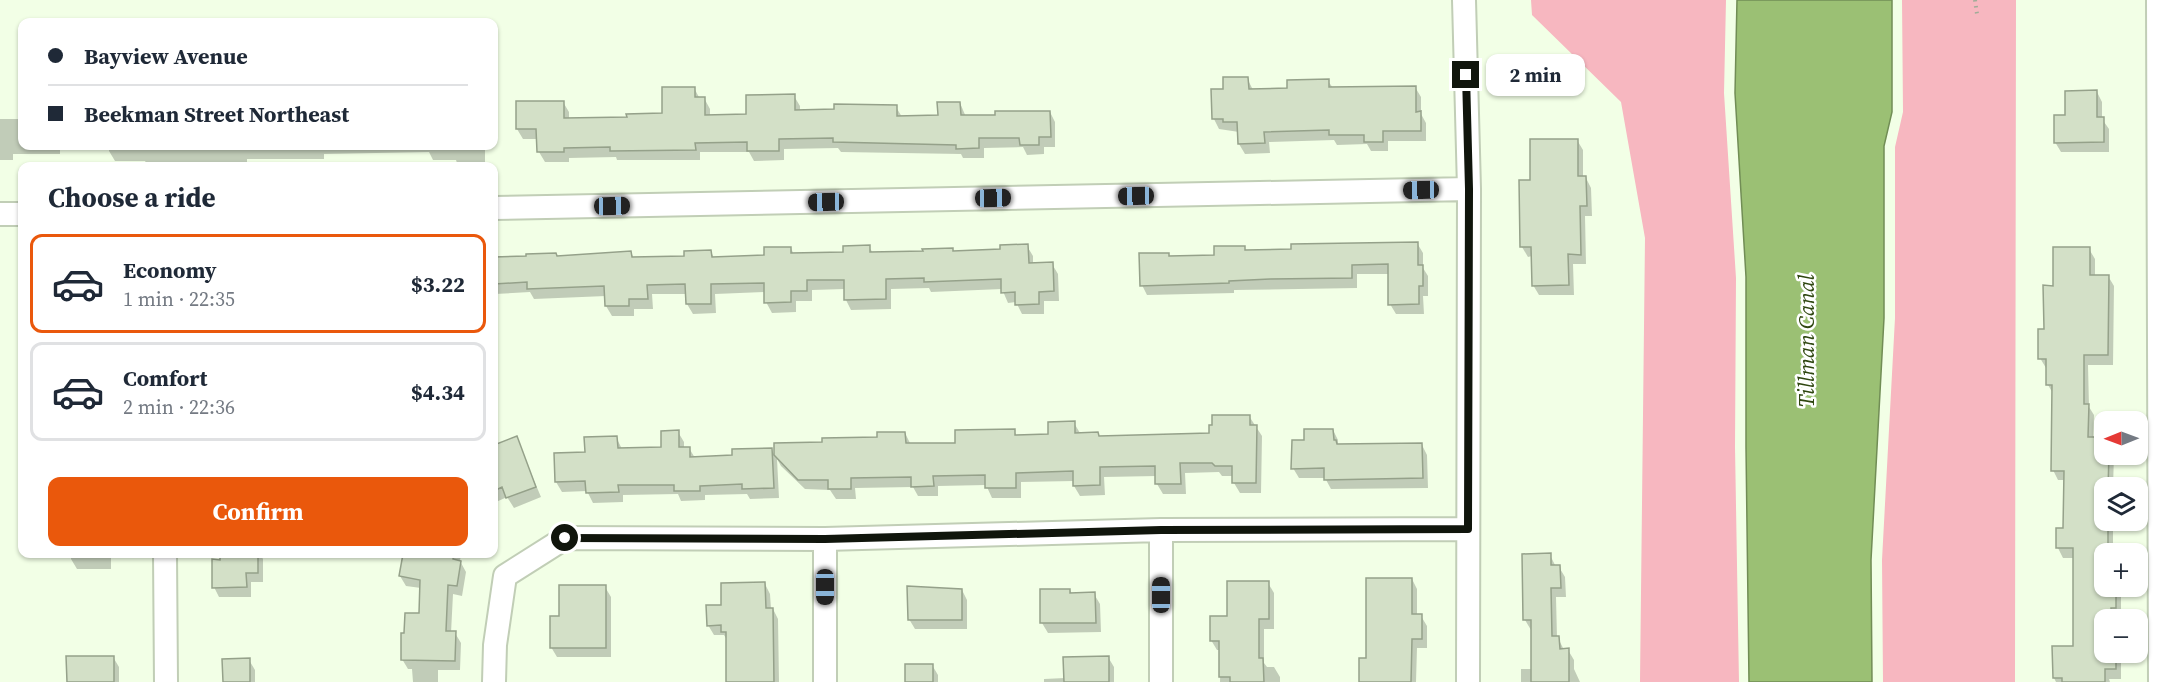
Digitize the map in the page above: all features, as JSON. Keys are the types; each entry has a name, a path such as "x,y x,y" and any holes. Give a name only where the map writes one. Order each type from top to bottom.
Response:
{"street":[{"path":"1464,0 1469,189 1468,682"},
{"path":"2158,0 2163,177 2164,474 2160,682"},
{"path":"498,208 1469,189"},
{"path":"0,214 18,214"},
{"path":"494,682 495,645 505,576 565,538 825,539 1161,530 1468,529"},
{"path":"1161,530 1161,682"},
{"path":"825,539 825,682"},
{"path":"165,558 166,682"}],"path":[{"path":"1975,0 1977,14"}],"shaded area":[{"path":"1531,0 1726,0 1724,93 1736,278 1735,447 1739,682 1640,682 1645,238 1621,102 1532,15"},
{"path":"1902,0 2016,0 2015,682 1883,682 1882,560 1895,318 1895,147 1903,112"}],"water":[{"name":"Tillman Canal","path":"1737,0 1892,0 1892,112 1884,146 1884,318 1871,560 1872,682 1749,682 1746,277 1735,93"}],"building":[{"path":"1223,77 1248,77 1249,89 1287,88 1287,80 1329,79 1329,87 1416,86 1416,112 1421,111 1421,131 1383,131 1383,142 1364,142 1364,135 1329,135 1329,130 1264,132 1265,143 1238,144 1237,122 1212,119 1211,89 1223,89"},
{"path":"662,87 695,87 695,97 705,97 705,115 746,114 746,95 795,94 795,110 834,109 834,104 897,105 897,116 938,115 937,102 960,102 961,115 995,115 995,111 1050,111 1051,137 1039,137 1039,145 1020,145 1019,138 979,138 979,148 956,149 956,145 833,142 833,138 779,139 779,151 747,151 747,142 695,143 696,150 610,151 610,147 564,148 564,152 537,152 536,129 516,129 516,101 564,101 564,118 627,117 626,114 662,113"},
{"path":"2097,90 2097,117 2104,117 2104,142 2054,143 2054,115 2065,115 2065,91"},
{"path":"1530,139 1578,139 1578,176 1586,176 1587,206 1580,206 1581,255 1568,254 1569,285 1532,286 1531,247 1520,247 1519,180 1530,180"},
{"path":"1418,242 1418,265 1423,265 1423,286 1419,286 1419,304 1388,305 1388,264 1352,265 1352,278 1270,279 1140,286 1139,253 1169,253 1169,256 1214,255 1214,246 1245,246 1245,250 1291,249 1291,244"},
{"path":"1028,244 1029,263 1053,262 1054,291 1039,292 1039,304 1015,305 1015,292 1001,293 1001,279 924,282 924,278 886,279 886,299 844,300 844,280 807,280 807,291 791,291 791,302 764,303 764,283 711,284 711,304 686,304 685,284 647,285 648,299 629,299 629,306 605,306 604,286 527,289 527,282 498,284 498,257 526,256 526,254 556,253 557,256 631,251 632,257 684,256 684,251 711,250 712,257 764,255 764,247 791,247 791,253 843,252 843,246 870,245 870,252 953,248 953,251 1000,249 1000,245"},
{"path":"2053,247 2090,247 2090,275 2109,275 2108,355 2084,355 2084,404 2089,404 2088,437 2094,437 2094,465 2109,465 2108,477 2094,477 2094,531 2108,531 2108,543 2094,543 2094,597 2116,597 2116,608 2094,609 2094,663 2116,663 2116,669 2105,669 2105,682 2062,682 2062,678 2053,678 2052,646 2073,646 2073,548 2056,548 2056,528 2063,528 2064,471 2051,471 2052,385 2046,385 2046,359 2038,359 2038,329 2044,329 2043,285 2053,286"},
{"path":"1212,415 1250,415 1250,425 1257,425 1256,483 1232,483 1232,466 1215,466 1212,463 1180,463 1181,484 1155,484 1155,466 1100,467 1100,485 1073,486 1073,471 1016,473 1016,488 985,488 985,475 933,476 934,486 911,487 911,477 851,478 851,489 828,489 828,480 798,480 774,455 774,443 822,442 822,438 877,437 877,432 905,432 906,443 955,443 955,430 1015,429 1015,435 1048,434 1048,422 1075,421 1075,433 1098,432 1099,436 1209,433"},
{"path":"1304,429 1333,429 1334,440 1337,444 1422,443 1423,478 1324,480 1324,468 1291,469 1292,440 1304,440"},
{"path":"679,430 679,447 690,447 690,457 732,455 732,449 772,448 774,488 742,489 742,484 700,486 700,491 674,491 674,485 618,485 619,492 586,493 585,481 555,482 554,453 585,452 584,437 617,436 618,448 661,447 661,431"},
{"path":"517,436 536,487 506,498 502,487 498,489 498,443"},
{"path":"1551,553 1551,565 1560,565 1561,588 1551,588 1552,636 1559,636 1560,649 1569,648 1569,682 1531,682 1531,620 1523,620 1522,554"},
{"path":"220,558 258,558 258,573 246,573 247,587 212,588 212,559 220,560"},
{"path":"402,558 453,558 461,561 457,586 448,585 446,631 456,631 455,661 401,660 401,633 404,633 405,613 419,613 420,580 399,576"},
{"path":"1366,578 1412,578 1412,614 1422,614 1422,639 1412,639 1411,682 1359,682 1359,658 1366,658"},
{"path":"1227,581 1269,581 1269,619 1259,619 1259,658 1263,658 1264,682 1230,682 1230,677 1219,677 1219,641 1210,641 1210,616 1227,616"},
{"path":"765,582 766,608 773,608 774,682 726,682 726,632 721,632 721,625 707,626 706,605 721,605 721,583"},
{"path":"559,585 606,585 606,648 550,648 550,616 559,616"},
{"path":"907,586 962,589 962,620 908,620"},
{"path":"1040,589 1070,589 1070,593 1095,592 1096,623 1040,623"},
{"path":"66,656 114,656 114,682 67,682"},
{"path":"1109,656 1109,682 1064,682 1063,657"},
{"path":"250,658 250,682 223,682 222,659"},
{"path":"905,664 933,664 933,682 905,682"}],"route":[{"path":"565,538 825,539 1161,530 1468,529 1469,189 1466,75"}]}
